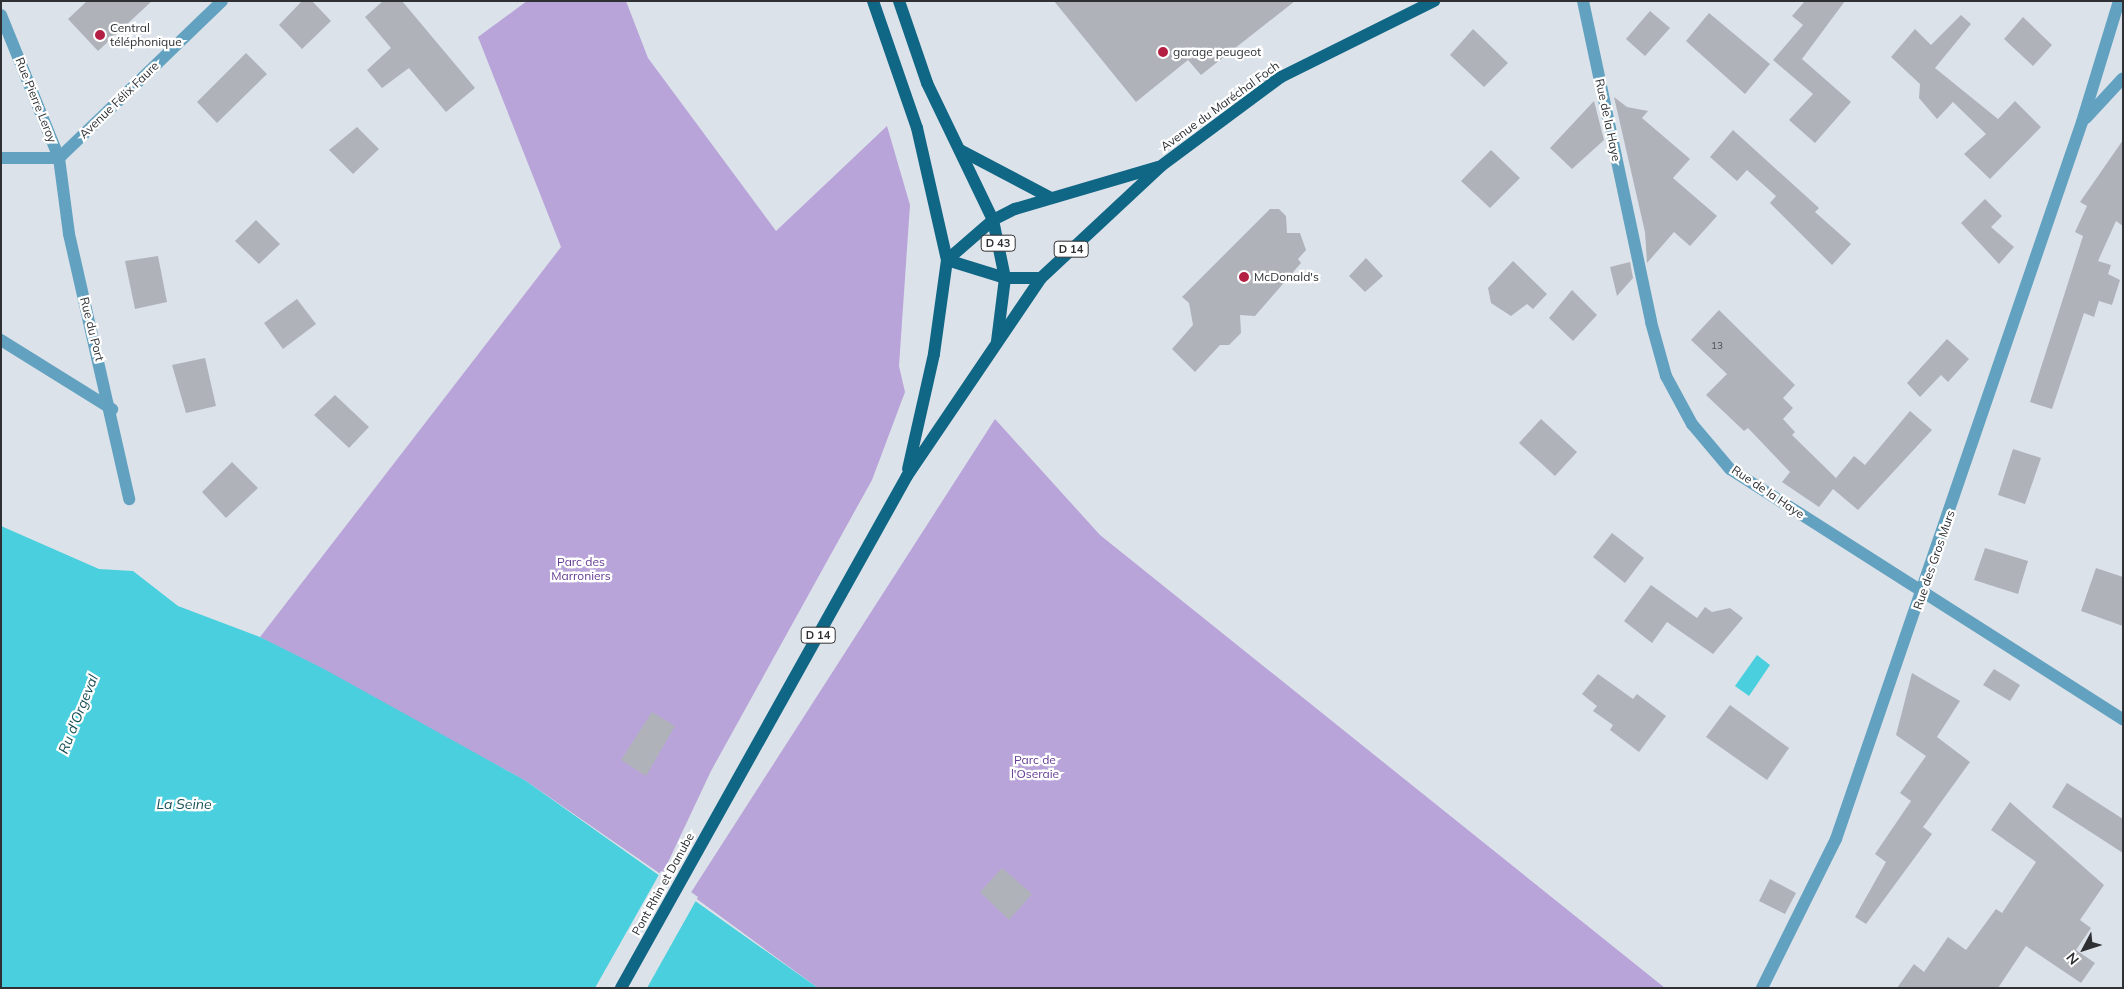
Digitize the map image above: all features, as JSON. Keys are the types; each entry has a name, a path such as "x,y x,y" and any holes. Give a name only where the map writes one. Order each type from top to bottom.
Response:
{"main road":[{"path":"873,1 917,128 947,260 1005,278 1041,278"},
{"name":"D 43","path":"899,1 927,83 993,220 1005,278 996,344"},
{"name":"Avenue du Maréchal Foch","path":"1160,166 1281,77 1432,2"},
{"path":"960,150 1051,198"},
{"name":"D 14","path":"907,476 934,354 947,260 993,220 1051,198 1160,166"},
{"name":"D 14","path":"907,476 1041,278 1160,166"},
{"name":"Pont Rhin et Danube","path":"621,988 907,476"}],"street":[{"name":"Avenue Félix Faure","path":"59,158 222,1"},
{"name":"Rue de la Haye","path":"1583,1 1650,322 1666,376 1692,424 1730,469 1922,594 2123,719"},
{"name":"Rue des Gros Murs","path":"1762,988 1836,839 1922,594 2082,122 2119,1"},
{"name":"Rue Pierre Leroy","path":"1,15 59,158"},
{"name":"Rue des Gros Murs","path":"2082,122 2123,78"},
{"path":"1,158 59,158"},
{"name":"Rue du Port","path":"59,158 69,234 112,409 129,499"},
{"path":"1,340 112,409"}],"green space":[{"name":"Parc des Marroniers","path":"527,1 626,1 648,58 776,231 887,126 910,205 899,366 905,392 872,480 711,771 662,875 526,781 260,637 561,247 478,37"},
{"name":"Parc de l'Oseraie","path":"995,419 1100,535 1665,988 818,988 690,894"}],"water":[{"name":"La Seine","path":"1,526 99,569 133,571 178,606 260,637 324,669 526,781 818,988 1,988"},
{"path":"1757,655 1770,665 1749,696 1735,686"}],"pier":[{"path":"661,871 698,897 647,988 595,988"}],"building":[{"name":"Central téléphonique","path":"87,1 152,1 98,51 68,19"},
{"path":"302,1 312,1 331,21 302,49 279,25"},
{"path":"383,1 402,1 475,88 446,112 409,68 382,88 367,70 391,48 365,17"},
{"name":"garage peugeot","path":"1054,1 1295,1 1201,75 1188,60 1136,102"},
{"path":"1805,1 1845,1 1802,59 1851,102 1815,143 1789,120 1813,94 1773,60 1803,25 1792,16"},
{"path":"1650,11 1670,28 1645,56 1626,39"},
{"path":"1709,13 1770,64 1745,94 1686,41"},
{"path":"1961,15 1971,24 1935,68 1998,119 2015,101 2041,127 1990,179 1964,154 1986,134 1953,102 1937,119 1919,98 1920,84 1891,57 1915,29 1931,45"},
{"path":"2023,17 2052,45 2033,66 2004,39"},
{"path":"1473,29 1508,63 1484,87 1450,55"},
{"path":"246,53 267,74 217,123 197,102"},
{"path":"1614,97 1627,107 1648,111 1642,118 1690,159 1673,178 1717,216 1690,246 1674,232 1647,263 1645,232"},
{"path":"1594,101 1604,140 1572,169 1550,148"},
{"path":"357,127 379,149 353,174 329,150"},
{"path":"1733,130 1819,208 1815,212 1851,244 1832,265 1770,203 1776,196 1747,170 1737,181 1710,157"},
{"path":"2123,140 2123,226 2116,221 2098,261 2111,265 2108,274 2120,280 2112,305 2099,301 2094,317 2084,313 2052,409 2030,402 2083,236 2075,232 2087,206 2080,202"},
{"path":"1491,150 1520,178 1490,208 1461,181"},
{"path":"1985,199 2002,216 1991,227 2014,247 1999,264 1961,223"},
{"name":"McDonald's","path":"1270,209 1279,209 1286,216 1287,233 1300,233 1306,250 1298,259 1301,263 1255,316 1240,315 1241,333 1229,345 1220,345 1195,372 1172,349 1193,325 1189,303 1182,297"},
{"path":"256,220 280,244 259,264 235,241"},
{"path":"158,256 167,302 135,309 125,261"},
{"path":"1366,258 1383,276 1365,292 1349,276"},
{"path":"1513,261 1547,294 1533,309 1527,304 1511,316 1491,303 1488,288"},
{"path":"1630,262 1633,278 1617,296 1610,267"},
{"path":"1572,290 1597,315 1573,341 1549,318"},
{"path":"297,299 316,324 283,349 264,323"},
{"path":"1719,310 1795,385 1783,398 1793,408 1783,419 1795,432 1792,435 1836,478 1854,456 1865,465 1910,411 1932,430 1858,510 1833,489 1819,507 1782,482 1790,472 1748,428 1744,431 1706,395 1727,374 1691,340"},
{"path":"1947,339 1969,359 1948,382 1941,375 1920,397 1907,383"},
{"path":"205,358 216,406 186,413 172,365"},
{"path":"335,395 369,427 349,448 314,415"},
{"path":"1541,419 1577,452 1555,476 1519,443"},
{"path":"2013,449 2041,458 2025,504 1998,495"},
{"path":"232,462 258,488 226,518 202,492"},
{"path":"1612,533 1644,558 1625,583 1593,557"},
{"path":"1985,548 2028,561 2018,594 1974,580"},
{"path":"2096,568 2123,577 2123,626 2081,611"},
{"path":"1651,585 1697,618 1705,607 1712,612 1730,608 1743,618 1713,654 1667,622 1652,643 1624,621"},
{"path":"1994,669 2020,685 2010,701 1983,685"},
{"path":"1912,673 1960,701 1937,737 1970,762 1923,827 1932,834 1866,924 1855,917 1886,862 1875,854 1911,801 1900,793 1926,756 1896,735"},
{"path":"1598,674 1633,699 1637,694 1666,716 1639,752 1610,730 1613,725 1593,711 1597,706 1582,694"},
{"path":"1730,705 1789,748 1767,780 1706,737"},
{"path":"652,712 675,726 646,776 621,760"},
{"path":"2067,783 2123,819 2123,853 2052,807"},
{"path":"2010,802 2104,885 2080,920 2091,928 2076,950 2095,963 2081,983 2026,946 1998,988 1897,988 1914,964 1924,972 1948,937 1966,950 1996,909 2002,913 2036,862 1991,830"},
{"path":"1002,868 1032,894 1009,920 980,892"},
{"path":"1770,879 1796,893 1785,914 1759,901"}],"place":[{"name":"Central téléphonique","path":"100,35"},
{"name":"garage peugeot","path":"1163,52"},
{"name":"McDonald's","path":"1244,277"}],"water label":[{"name":"Ru d'Orgeval","path":"78,714"}]}
